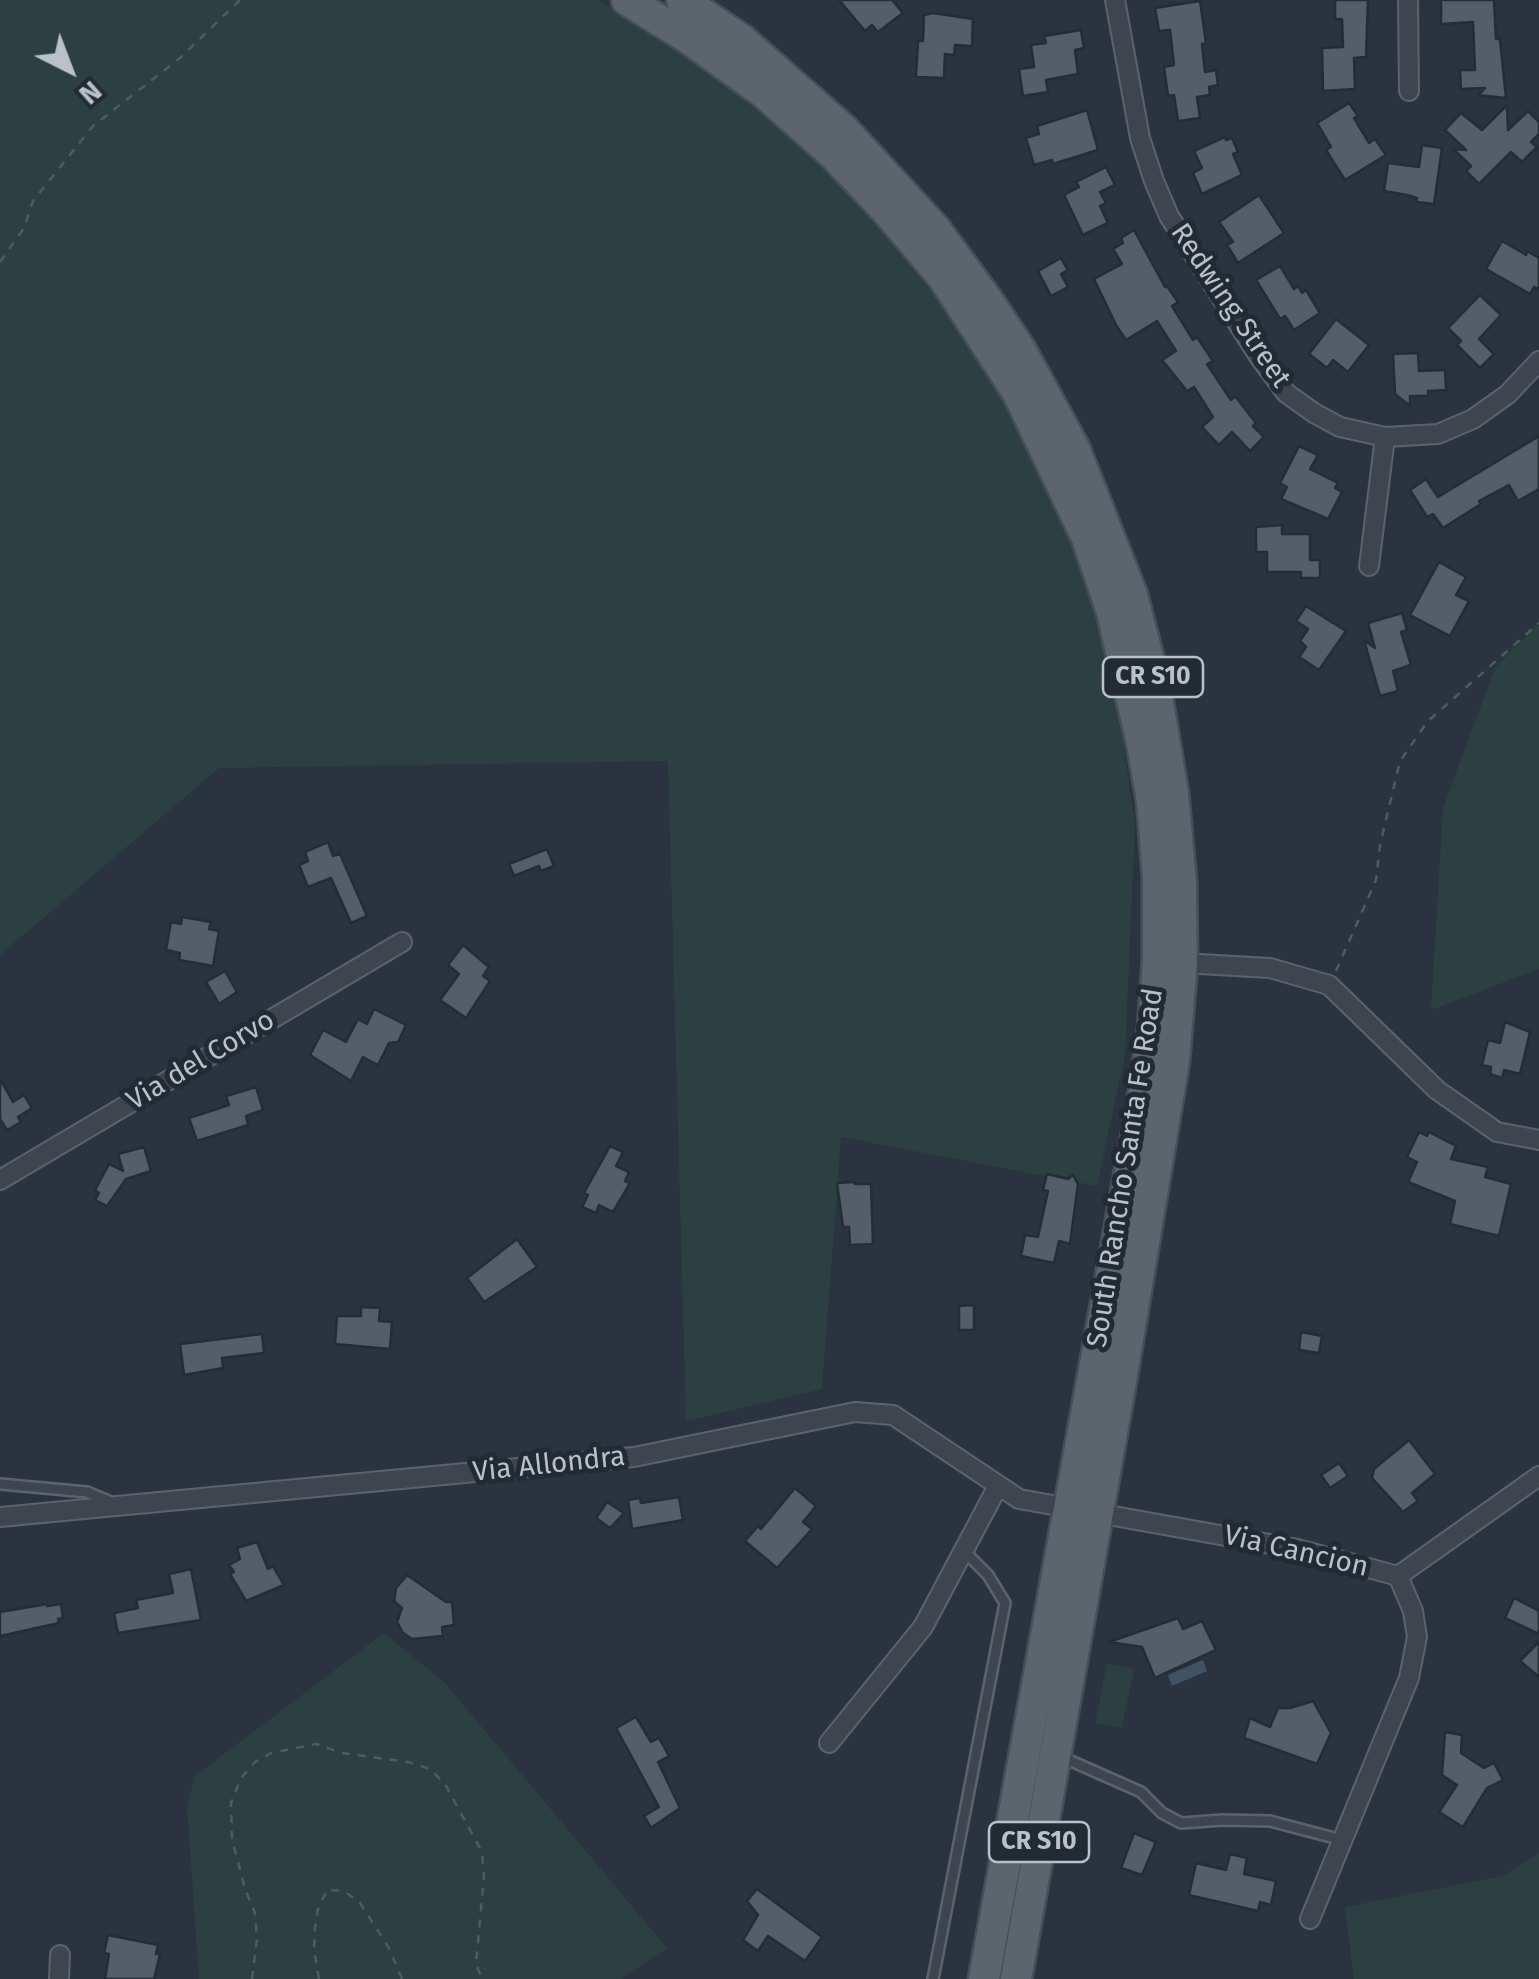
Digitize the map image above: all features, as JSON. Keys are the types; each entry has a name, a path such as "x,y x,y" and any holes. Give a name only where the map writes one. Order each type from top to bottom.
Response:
{"main road":[{"name":"South Rancho Santa Fe Road","path":"627,0 764,92 833,154 886,209 942,277 1018,393 1088,538 1112,612 1152,802 1158,878 1158,960 1143,1099 1083,1511 1055,1754 1016,1979"},
{"name":"South Rancho Santa Fe Road","path":"682,0 742,40 812,99 877,162 936,230 1020,349 1074,448 1132,595 1155,684 1173,793 1181,882 1182,963 1174,1061 984,1979"}],"street":[{"name":"Redwing Street","path":"1115,0 1140,138 1170,216 1286,393 1340,427 1385,437 1438,434 1473,419 1508,394 1539,362"},
{"path":"1408,0 1408,90"},
{"path":"1369,566 1385,437"},
{"name":"Via del Corvo","path":"0,1180 402,942"},
{"path":"1182,963 1270,968 1328,985 1438,1090 1497,1132 1539,1140"},
{"name":"Via Allondra","path":"0,1517 634,1457 855,1412 893,1415 1020,1499 1083,1511"},
{"path":"1398,1576 1539,1476"},
{"path":"829,1743 924,1627 998,1486"},
{"name":"Via Cancion","path":"1083,1511 1298,1549 1398,1576 1413,1611 1417,1637 1409,1678 1310,1919"},
{"path":"60,1955 60,1979"}],"lane":[{"path":"0,1484 86,1492 118,1506"},
{"path":"933,1979 1005,1603 988,1574 964,1552"},
{"path":"1055,1754 1141,1792 1162,1813 1181,1824 1270,1821 1342,1840"}],"path":[{"path":"0,262 24,228 33,202 93,126 180,58 240,0"},
{"path":"1328,985 1346,954 1376,880 1380,844 1400,761 1428,720 1539,623"},
{"path":"252,1979 257,1939 255,1913 232,1839 231,1803 242,1778 255,1762 271,1753 316,1744 342,1753 408,1762 430,1769 446,1784 482,1852 484,1876 476,1964 482,1979"},
{"path":"319,1979 314,1928 327,1890 344,1891 360,1903 389,1948 402,1979"}],"shaded area":[{"path":"0,0 597,0 708,69 831,173 876,220 923,278 993,377 1067,528 1113,670 1135,824 1125,1054 1097,1186 841,1137 822,1389 686,1421 668,761 219,768 0,955"},
{"path":"1539,622 1539,969 1431,1010 1443,808 1495,668"},
{"path":"384,1633 445,1683 667,1948 621,1979 199,1979 187,1806 195,1776"},
{"path":"1107,1663 1134,1669 1122,1728 1095,1723"},
{"path":"1539,1853 1539,1979 1354,1979 1345,1907 1503,1876"}],"water":[{"path":"1203,1660 1207,1671 1172,1686 1168,1675"}],"building":[{"path":"839,0 892,0 903,13 878,32 872,25 865,31"},
{"path":"1335,0 1368,0 1366,57 1354,58 1355,89 1323,91 1322,48 1343,47 1342,19 1335,19"},
{"path":"1441,0 1494,0 1506,98 1478,95 1485,88 1461,89 1460,70 1475,70 1473,22 1441,24"},
{"path":"1200,1 1206,43 1202,44 1205,72 1216,70 1218,85 1209,87 1210,95 1197,97 1200,118 1178,121 1174,95 1168,96 1164,67 1174,65 1170,30 1159,31 1155,8"},
{"path":"924,15 973,19 972,46 955,45 954,55 945,54 944,78 916,77"},
{"path":"1081,30 1084,48 1075,50 1078,74 1046,80 1048,92 1023,96 1019,69 1034,67 1031,45 1046,43 1044,36"},
{"path":"1349,103 1369,143 1375,139 1386,155 1345,180 1326,150 1331,147 1317,123"},
{"path":"1507,105 1508,130 1528,111 1539,122 1539,134 1531,142 1537,147 1522,162 1511,152 1479,184 1466,171 1471,166 1453,149 1466,150 1445,130 1461,113 1482,130"},
{"path":"1087,110 1098,150 1053,164 1052,160 1034,165 1026,138 1039,134 1037,126"},
{"path":"1225,137 1232,138 1238,152 1233,154 1242,175 1202,194 1193,173 1202,168 1194,151"},
{"path":"1422,145 1442,148 1434,204 1384,191 1388,163 1419,167"},
{"path":"1106,167 1115,185 1100,192 1106,203 1100,206 1108,223 1083,235 1064,195 1079,187 1076,182"},
{"path":"1259,195 1284,233 1238,263 1227,245 1233,242 1219,222"},
{"path":"1134,230 1165,287 1178,302 1172,306 1193,340 1197,337 1213,361 1207,364 1231,400 1235,396 1264,437 1250,451 1232,432 1219,445 1202,427 1213,417 1194,387 1187,391 1162,360 1176,351 1157,321 1126,340 1116,325 1094,279 1122,264 1113,249"},
{"path":"1502,241 1539,258 1539,289 1534,287 1530,294 1486,269"},
{"path":"1061,258 1068,270 1061,274 1068,287 1051,296 1038,271"},
{"path":"1280,266 1294,289 1298,286 1302,293 1306,290 1320,313 1294,330 1285,316 1280,319 1256,280"},
{"path":"1480,295 1501,315 1479,339 1494,354 1480,368 1457,345 1461,341 1448,328"},
{"path":"1336,319 1369,345 1348,372 1333,360 1327,368 1309,354"},
{"path":"1418,353 1419,371 1445,370 1446,390 1410,396 1410,406 1395,394 1393,354"},
{"path":"1539,436 1539,489 1518,501 1509,485 1443,528 1433,514 1427,517 1410,490 1426,479 1438,497"},
{"path":"1299,446 1318,455 1310,469 1338,483 1335,488 1342,492 1328,519 1281,499 1287,487 1280,483"},
{"path":"1282,525 1282,534 1310,534 1310,560 1320,560 1320,578 1301,578 1301,572 1267,572 1267,552 1256,552 1256,527"},
{"path":"1439,562 1466,577 1456,595 1469,601 1450,636 1410,615"},
{"path":"1306,606 1346,631 1319,670 1299,657 1306,647 1300,641 1308,629 1296,621"},
{"path":"1402,613 1407,630 1401,632 1411,665 1393,671 1398,691 1380,696 1364,640 1375,648 1368,623"},
{"path":"328,842 333,856 340,854 367,916 351,923 331,878 308,887 299,865 308,861 305,852"},
{"path":"547,849 554,866 541,871 539,866 514,876 509,864"},
{"path":"182,917 211,922 209,929 219,931 213,966 179,960 180,953 166,950 171,922 181,924"},
{"path":"463,945 489,967 483,976 490,981 466,1018 440,1000 459,974 448,965"},
{"path":"225,971 237,992 219,1004 206,982"},
{"path":"374,1009 406,1025 398,1042 389,1043 378,1065 363,1057 351,1081 310,1055 323,1030 346,1042 358,1019 367,1024"},
{"path":"1505,1022 1530,1032 1520,1074 1504,1070 1502,1078 1490,1074 1491,1067 1482,1065 1488,1040 1500,1043"},
{"path":"0,1079 13,1102 24,1095 32,1108 18,1117 21,1122 7,1130 0,1119"},
{"path":"256,1087 263,1110 246,1116 248,1125 197,1141 189,1118 229,1105 226,1096"},
{"path":"1419,1132 1427,1136 1429,1132 1456,1146 1451,1159 1488,1167 1485,1177 1511,1184 1499,1236 1450,1224 1455,1201 1408,1182 1417,1162 1407,1157"},
{"path":"610,1146 623,1152 616,1166 629,1172 625,1181 630,1183 613,1212 599,1205 596,1213 582,1207 588,1195 584,1193"},
{"path":"144,1147 151,1171 126,1179 107,1206 95,1200 99,1193 95,1190 109,1164 123,1171 118,1154"},
{"path":"1047,1174 1068,1179 1073,1175 1078,1184 1070,1244 1059,1241 1054,1263 1021,1256 1025,1235 1038,1237 1048,1191 1043,1190"},
{"path":"837,1183 871,1184 873,1244 850,1245 849,1227 843,1227"},
{"path":"517,1239 537,1267 484,1302 467,1278"},
{"path":"974,1305 974,1330 959,1330 959,1306"},
{"path":"361,1307 380,1308 379,1321 392,1322 390,1349 335,1344 337,1316 361,1316"},
{"path":"1301,1332 1322,1336 1319,1353 1299,1350"},
{"path":"262,1334 264,1353 222,1358 223,1368 184,1375 180,1344"},
{"path":"1409,1440 1435,1474 1412,1493 1418,1501 1403,1512 1372,1478 1374,1469"},
{"path":"1339,1463 1348,1476 1330,1488 1321,1475"},
{"path":"795,1488 816,1506 803,1522 812,1529 777,1568 745,1541 758,1526 761,1529"},
{"path":"679,1497 683,1520 632,1529 628,1500 640,1498 641,1503"},
{"path":"607,1502 624,1513 610,1528 596,1518"},
{"path":"257,1542 268,1569 273,1566 284,1585 246,1601 229,1565 240,1559 237,1548"},
{"path":"191,1569 201,1620 118,1633 114,1613 138,1608 136,1600 173,1593 169,1574"},
{"path":"407,1575 446,1602 452,1602 454,1625 442,1627 443,1636 412,1639 403,1633 397,1622 402,1608 394,1601 396,1588"},
{"path":"1514,1598 1539,1611 1539,1634 1505,1618"},
{"path":"61,1604 63,1618 58,1619 59,1623 0,1636 0,1612"},
{"path":"1178,1618 1183,1629 1202,1621 1216,1650 1155,1678 1142,1647 1109,1642"},
{"path":"1539,1642 1539,1677 1520,1661"},
{"path":"1313,1701 1331,1733 1317,1764 1244,1738 1250,1718 1270,1727 1278,1708"},
{"path":"636,1717 651,1742 659,1738 669,1756 658,1762 680,1808 651,1828 644,1816 659,1807 616,1728"},
{"path":"1445,1732 1462,1735 1461,1753 1484,1768 1494,1763 1503,1780 1487,1788 1463,1827 1439,1812 1457,1785 1442,1775"},
{"path":"1134,1833 1156,1842 1142,1875 1121,1868"},
{"path":"1230,1854 1247,1858 1244,1874 1276,1881 1271,1905 1260,1902 1258,1911 1189,1895 1196,1863 1226,1870"},
{"path":"757,1889 822,1937 805,1961 768,1936 758,1951 743,1940 758,1915 747,1901"},
{"path":"108,1935 158,1945 156,1954 160,1954 154,1979 105,1979"}]}
